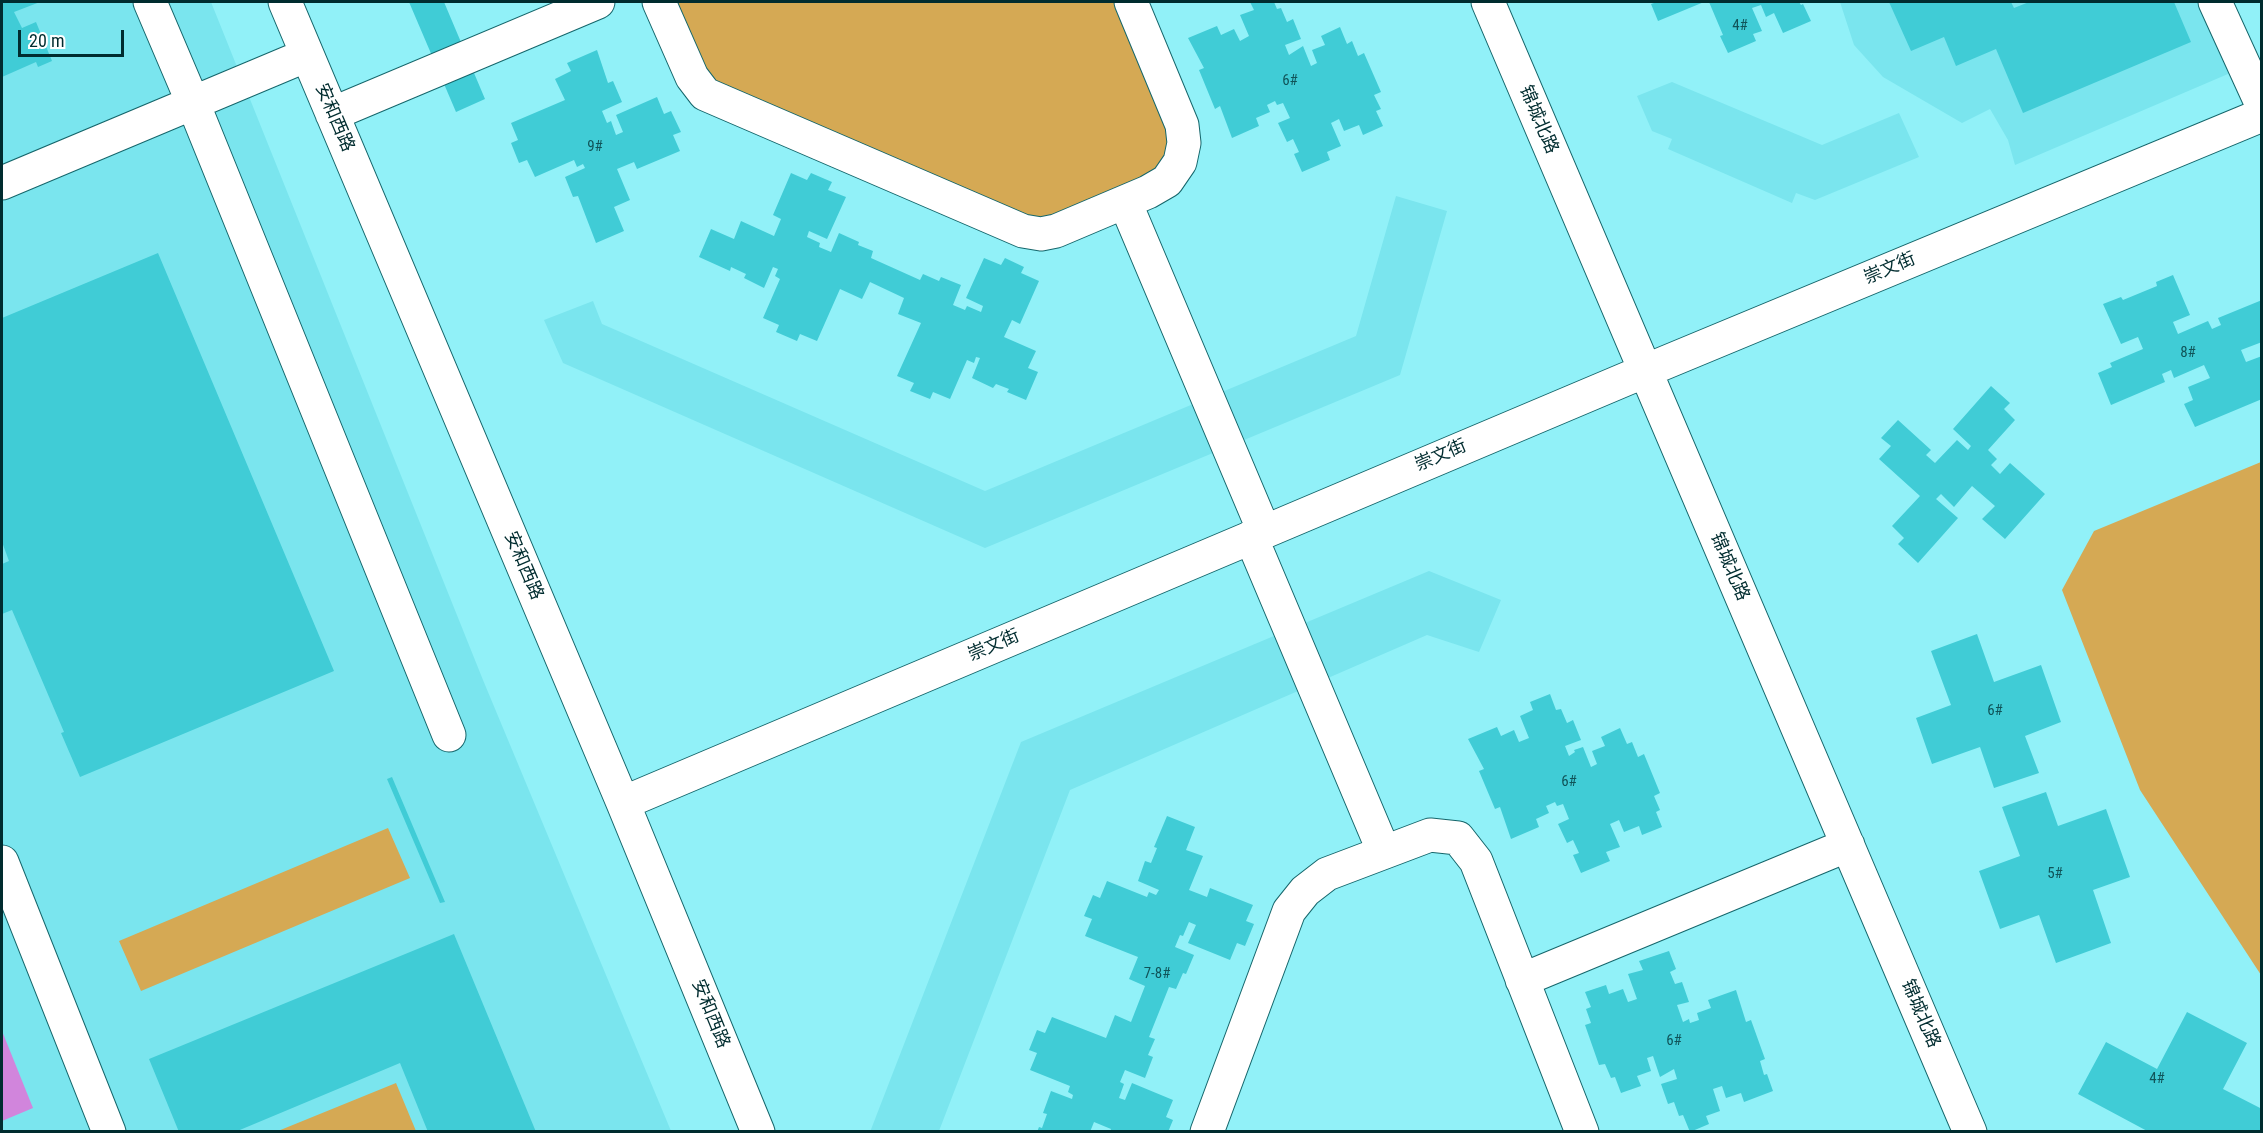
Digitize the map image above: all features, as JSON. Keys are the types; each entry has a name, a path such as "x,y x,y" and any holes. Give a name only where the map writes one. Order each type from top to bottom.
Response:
{"street":[{"path":"150,2 449,735"},
{"name":"安和西路","path":"285,2 623,803 758,1131"},
{"path":"332,114 598,2"},
{"path":"659,2 692,77 705,94 1023,231 1041,234 1056,231 1149,192 1167,181 1180,162 1184,142 1182,125 1131,2"},
{"name":"锦城北路","path":"1488,2 1970,1131"},
{"path":"2215,2 2262,105"},
{"path":"2,183 307,55"},
{"name":"崇文街","path":"623,803 1645,370 2262,115"},
{"path":"1125,202 1384,852"},
{"path":"1207,1131 1289,911 1305,891 1328,874 1430,836 1458,838 1476,861 1582,1131"},
{"path":"1522,980 1848,845"},
{"path":"2,862 108,1131"}],"shaded area":[{"path":"2,2 211,2 483,680 671,1131 2,1132"},
{"path":"671,2 1118,2 1168,121 1168,156 1149,180 1036,221 715,85 704,75"},
{"path":"1840,2 2203,2 2235,71 2015,165 2008,140 1990,109 1962,123 1883,77 1854,45"},
{"path":"1672,82 1822,145 1899,113 1919,157 1815,200 1796,193 1792,203 1668,149 1672,139 1652,131 1637,96"},
{"path":"1396,196 1447,211 1400,375 985,548 563,363 544,320 593,301 602,324 985,491 1356,336"},
{"path":"2261,462 2261,975 2140,790 2062,590 2094,531"},
{"path":"1429,571 1501,600 1479,652 1427,635 1070,790 939,1131 870,1132 1021,742"},
{"path":"388,828 410,878 141,991 119,941"},
{"path":"2,1031 33,1108 2,1121"},
{"path":"396,1083 416,1131 278,1131"}],"building":[{"path":"2,2 40,2 14,12 22,28 36,22 52,61 38,67 36,62 2,77"},
{"path":"409,2 444,2 485,99 456,112"},
{"path":"1250,2 1274,2 1277,9 1281,8 1287,22 1293,19 1301,39 1285,45 1289,55 1303,46 1311,66 1317,63 1312,50 1325,45 1321,36 1340,27 1347,44 1352,41 1358,56 1364,53 1381,92 1374,95 1381,109 1376,111 1383,126 1363,135 1359,125 1344,131 1339,119 1331,123 1341,146 1327,152 1330,160 1302,172 1294,154 1299,152 1293,139 1287,142 1278,123 1290,118 1283,103 1277,105 1275,101 1267,105 1270,112 1256,118 1259,126 1232,138 1220,106 1215,109 1199,70 1204,68 1188,38 1217,26 1221,35 1234,29 1240,41 1249,36 1240,15 1254,10"},
{"path":"1704,2 1658,21 1651,4"},
{"path":"1709,2 1799,2 1803,4 1811,21 1783,33 1774,13 1766,17 1761,5 1752,8 1762,31 1753,34 1756,41 1728,53"},
{"path":"1889,2 2011,2 2014,8 2029,2 2174,2 2191,42 2023,113 1996,49 1956,66 1944,37 1911,51"},
{"path":"597,50 608,83 613,81 622,102 602,111 607,123 611,121 616,135 623,132 616,115 657,97 664,114 671,111 681,132 673,135 680,151 637,169 634,162 617,169 630,200 614,207 624,231 596,243 578,196 573,197 565,177 585,168 583,164 577,167 574,160 535,177 527,160 519,163 511,143 518,140 511,123 565,100 555,79 571,71 567,63"},
{"path":"791,173 807,180 811,173 832,182 828,190 846,197 827,239 809,231 807,237 820,243 819,247 831,252 839,233 873,251 871,258 920,280 923,274 939,281 941,277 961,285 953,305 965,310 967,306 981,312 983,306 966,298 984,258 1001,265 1005,258 1024,267 1021,273 1039,281 1020,324 1012,320 1004,337 1036,351 1028,368 1038,372 1026,400 1007,392 1009,389 996,384 993,388 972,378 980,358 976,357 974,363 967,360 950,399 933,392 930,399 910,391 914,383 897,376 921,323 898,314 904,298 870,282 862,299 840,289 817,341 800,334 797,341 776,332 779,325 763,318 780,279 775,276 778,269 773,267 764,288 744,278 746,274 731,267 730,271 699,257 711,229 734,239 741,221 774,236 781,219 773,215"},
{"path":"158,253 334,671 80,777 61,733 64,732 12,610 2,614 2,564 9,561 2,542 2,318"},
{"path":"2173,275 2190,315 2173,322 2178,334 2208,321 2212,329 2221,325 2218,318 2262,300 2262,342 2241,350 2246,362 2262,356 2262,399 2195,427 2184,404 2193,400 2188,387 2210,378 2204,365 2174,378 2171,370 2162,374 2165,382 2111,405 2098,373 2112,367 2110,363 2143,349 2138,337 2121,344 2103,304 2121,297 2123,300 2157,286 2156,282"},
{"path":"1991,386 2010,403 2004,409 2015,420 1988,450 1997,459 1991,465 2000,474 2010,463 2045,494 2005,539 1982,519 1995,506 1972,486 1954,507 1941,494 1936,499 1958,518 1918,563 1898,544 1904,538 1892,526 1920,496 1879,459 1891,446 1881,438 1898,420 1931,450 1926,455 1935,463 1957,440 1968,450 1971,446 1953,429"},
{"path":"1977,634 1994,682 2041,665 2061,722 2025,736 2039,773 1994,788 1980,747 1932,764 1916,718 1951,705 1931,651"},
{"path":"1550,694 1556,710 1561,709 1567,723 1573,720 1581,740 1565,746 1569,756 1575,752 1574,750 1583,747 1591,767 1597,764 1592,751 1605,746 1601,737 1620,728 1627,744 1632,742 1638,757 1644,754 1660,793 1654,796 1660,810 1656,812 1662,827 1642,835 1639,826 1624,832 1619,820 1610,824 1620,847 1606,852 1610,861 1581,873 1573,855 1579,853 1573,840 1567,843 1558,824 1569,819 1563,804 1557,806 1555,802 1546,806 1549,813 1536,819 1539,827 1511,839 1500,807 1495,809 1479,771 1484,769 1468,739 1497,727 1501,736 1514,730 1519,742 1529,738 1520,716 1533,710 1530,702"},
{"path":"392,777 445,902 440,903 387,779"},
{"path":"2046,792 2058,826 2106,809 2130,877 2093,890 2111,943 2056,963 2039,915 2000,929 1979,871 2020,856 2002,807"},
{"path":"1167,816 1195,827 1186,850 1203,856 1189,890 1207,897 1210,888 1253,905 1246,921 1254,924 1245,946 1237,943 1230,960 1188,943 1196,925 1189,922 1175,947 1194,955 1186,974 1183,973 1176,989 1169,987 1149,1037 1155,1039 1148,1055 1153,1057 1145,1078 1125,1070 1120,1082 1124,1084 1119,1098 1125,1100 1132,1083 1173,1100 1166,1117 1173,1120 1168,1132 1110,1132 1111,1129 1094,1122 1090,1132 1037,1132 1039,1127 1042,1128 1047,1114 1043,1113 1051,1091 1072,1099 1073,1095 1068,1092 1070,1086 1030,1070 1037,1053 1029,1050 1037,1030 1045,1033 1052,1017 1106,1038 1115,1015 1131,1022 1145,986 1129,979 1138,957 1085,936 1092,919 1084,916 1093,895 1100,898 1107,881 1147,897 1149,892 1156,895 1159,890 1138,881 1145,861 1151,863 1157,848 1154,847"},
{"path":"454,934 536,1132 428,1132 400,1063 235,1132 179,1132 149,1059"},
{"path":"1669,951 1676,969 1670,972 1675,984 1682,982 1689,1002 1677,1005 1683,1022 1689,1019 1690,1023 1699,1020 1697,1013 1711,1008 1708,1000 1736,990 1746,1022 1751,1020 1765,1059 1760,1061 1764,1075 1767,1074 1773,1091 1744,1102 1741,1093 1726,1098 1722,1086 1713,1089 1720,1111 1706,1116 1709,1124 1690,1132 1683,1115 1679,1116 1674,1102 1668,1104 1661,1084 1677,1079 1674,1069 1660,1077 1653,1056 1647,1058 1651,1071 1637,1076 1641,1086 1621,1093 1615,1077 1611,1078 1605,1064 1599,1065 1585,1025 1591,1023 1586,1009 1591,1007 1585,992 1606,985 1609,994 1623,989 1628,1002 1637,999 1628,974 1643,970 1639,961"},
{"path":"2187,1012 2247,1043 2223,1089 2262,1109 2262,1132 2149,1132 2078,1094 2106,1042 2157,1069"}]}
